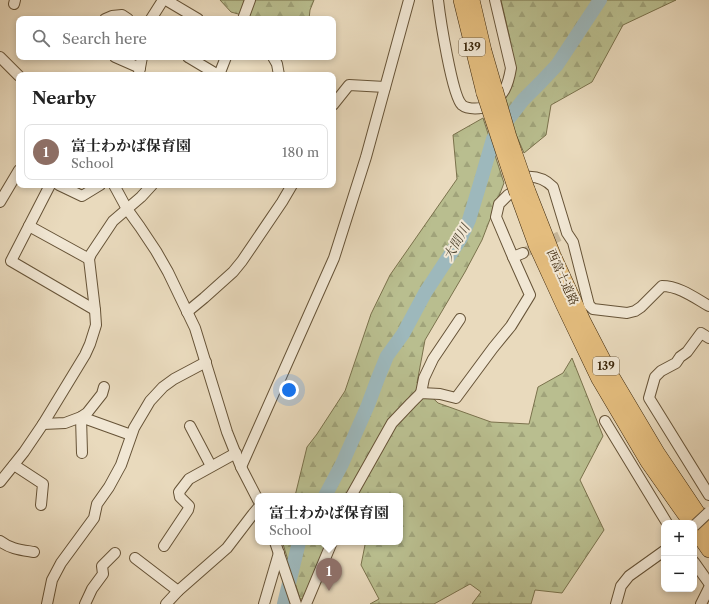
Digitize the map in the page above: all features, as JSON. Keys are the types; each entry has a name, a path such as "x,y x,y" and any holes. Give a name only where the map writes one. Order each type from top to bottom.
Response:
{"highway":[{"name":"西富士道路","path":"461,0 522,191 536,245 600,379 648,462 688,520"},
{"name":"西富士道路","path":"472,0 484,51 489,91"},
{"name":"西富士道路","path":"522,191 584,324 611,375 658,454 709,530"},
{"path":"697,532 709,550"}],"street":[{"path":"153,16 163,0"},
{"path":"166,0 193,16"},
{"path":"244,16 250,0"},
{"path":"241,467 334,258 366,157 410,0"},
{"path":"438,0 452,80 462,105 470,109 484,108 498,100 506,88 510,78 511,68 495,0"},
{"path":"112,16 122,14 124,16"},
{"path":"0,57 16,73"},
{"path":"120,60 140,72 142,60"},
{"path":"193,60 213,72"},
{"path":"219,72 225,60"},
{"path":"274,60 277,64 278,72"},
{"path":"336,101 349,85 385,87"},
{"path":"0,202 16,175"},
{"path":"421,394 440,394 456,398 511,326 530,295 496,217 499,204 524,182 526,177 535,177 548,182 553,187 565,234 573,242 589,305 593,309 627,313 635,311 662,286 677,289 709,306"},
{"path":"48,188 11,261 95,310"},
{"path":"65,188 82,196 95,188"},
{"path":"116,188 127,209 156,250 195,328 227,432 241,467 255,494"},
{"path":"0,482 43,424 85,355 90,344 96,326 89,260 92,254 113,221 149,188"},
{"path":"187,312 214,289 242,261 290,188"},
{"path":"29,226 89,260"},
{"path":"513,257 523,253"},
{"path":"353,493 392,423 421,394 424,378 433,359 460,319"},
{"path":"709,338 701,334 687,352 680,357 676,364 661,371 656,377 649,398 709,495"},
{"path":"47,604 52,580 61,563 94,518 97,504 109,487 121,465 134,428 150,401 163,387 174,379 206,362"},
{"path":"43,424 65,424 81,417 102,394 104,387"},
{"path":"81,417 131,435"},
{"path":"81,417 82,453"},
{"path":"605,421 665,520"},
{"path":"190,426 211,466"},
{"path":"164,546 188,510 189,506 180,497 179,492 189,479 236,453"},
{"path":"14,465 44,484 41,505"},
{"path":"166,604 178,591 227,548 255,512"},
{"path":"697,524 709,512"},
{"path":"0,541 13,548 34,552"},
{"path":"276,545 296,604"},
{"path":"306,604 331,545"},
{"path":"85,604 92,589 103,574 102,566 115,553"},
{"path":"264,604 279,553"},
{"path":"616,604 621,586 629,576 661,553"},
{"path":"135,558 178,591"},
{"path":"697,566 709,583"},
{"path":"701,604 709,588"}],"green space":[{"path":"220,0 314,0 309,16 245,16 231,12"},
{"path":"501,0 676,0 623,25 592,82 551,105 546,135 524,153 503,104 510,39"},
{"path":"483,118 504,183 482,240 425,340 417,383 438,403 491,422 529,424 538,387 563,373 572,358 603,436 580,480 604,530 562,593 535,590 531,604 472,604 481,592 470,584 434,604 370,604 379,599 361,565 365,545 403,545 403,493 296,493 307,447 345,391 371,314 390,275 457,179 453,135"},
{"path":"283,545 329,545 305,599 300,599"}],"waterway":[{"name":"大間川","path":"327,493 342,464 368,405 387,356 403,334 425,293 461,238 469,220 493,139 523,100 557,65 600,0"},
{"name":"大間川","path":"284,604 298,545"}],"tunnel":[{"path":"523,253 562,235"}],"place":[{"name":"富士わかば保育園","path":"329,591"}]}
